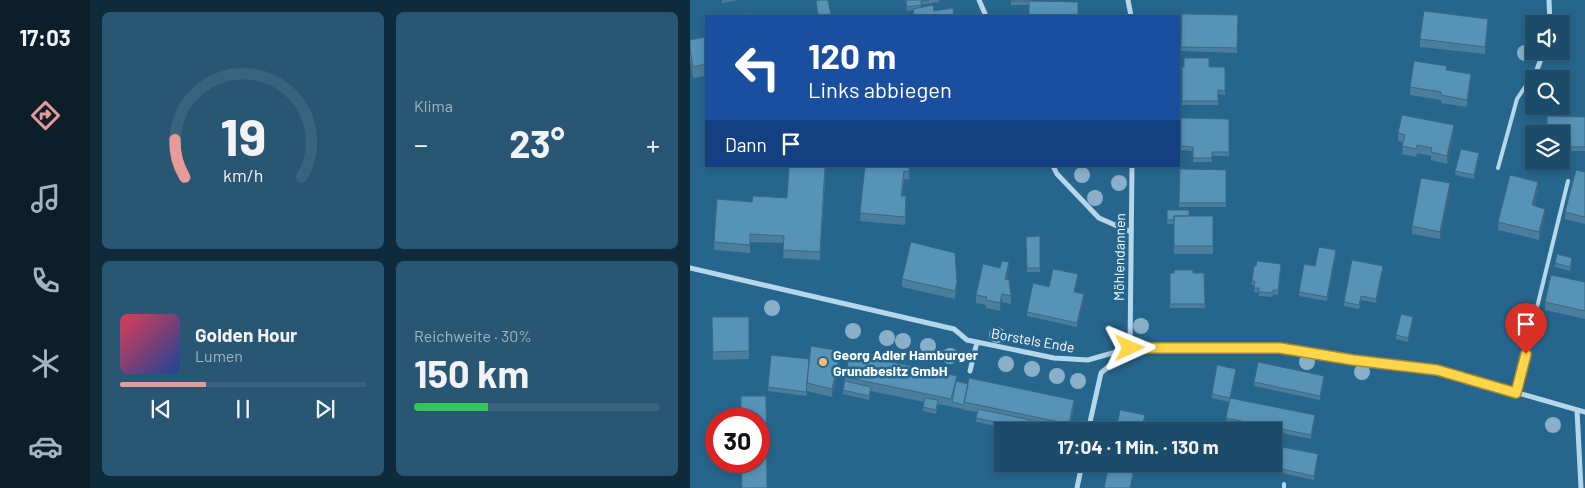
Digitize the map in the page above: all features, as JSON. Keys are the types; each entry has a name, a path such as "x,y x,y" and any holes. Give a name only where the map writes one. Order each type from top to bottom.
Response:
{"street":[{"path":"979,0 986,15"},
{"path":"1128,0 1131,15"},
{"path":"1549,0 1550,15"},
{"path":"1538,67 1541,60"},
{"path":"1054,167 1057,174 1099,218 1131,232"},
{"name":"Möhlendannen","path":"1130,348 1132,167"},
{"name":"Borstels Ende","path":"690,268 954,329 967,340 1054,358 1088,360 1130,348 1280,348 1353,360 1437,370 1585,412"},
{"name":"Borstels Ende","path":"970,371 977,342"},
{"path":"1090,422 1101,373 1130,348"},
{"path":"1577,410 1581,488"},
{"path":"1077,488 1080,472"}],"lane":[{"path":"1498,168 1517,99 1538,67"},
{"path":"1516,393 1568,181"}],"building":[{"path":"828,0 831,15 818,15 816,1"},
{"path":"906,0 929,0 921,1 921,5 907,7"},
{"path":"1030,0 1030,1 1011,1"},
{"path":"1029,1 1078,2 1078,15 1029,15"},
{"path":"933,5 934,11 953,8 954,15 914,15 913,9"},
{"path":"1424,11 1488,19 1485,47 1420,39"},
{"path":"1182,14 1238,15 1237,48 1181,47"},
{"path":"705,37 705,64 693,67 690,40"},
{"path":"1184,58 1209,58 1209,67 1225,67 1225,91 1218,90 1218,101 1182,101 1182,67 1184,67"},
{"path":"1414,61 1447,66 1446,70 1471,74 1467,100 1441,95 1441,92 1410,87"},
{"path":"1402,115 1454,125 1447,156 1431,152 1432,148 1417,145 1416,149 1402,146 1405,135 1398,133"},
{"path":"1547,116 1585,117 1585,147 1570,147 1570,125 1547,125"},
{"path":"1181,118 1229,119 1229,152 1212,152 1212,158 1193,158 1193,147 1181,146"},
{"path":"1461,149 1479,153 1474,175 1455,171"},
{"path":"789,167 825,167 820,252 783,250 784,236 750,234 750,245 714,242 717,199 752,202 753,196 787,198"},
{"path":"865,167 909,167 909,172 904,171 901,196 906,196 905,217 860,213"},
{"path":"1180,169 1226,170 1226,203 1179,203"},
{"path":"1576,170 1585,172 1585,217 1565,212"},
{"path":"1510,175 1538,182 1532,205 1545,209 1539,232 1498,222"},
{"path":"1421,178 1450,183 1440,232 1412,226"},
{"path":"1167,210 1189,210 1189,216 1174,216 1174,220 1167,220"},
{"path":"1174,216 1213,216 1213,246 1174,246"},
{"path":"1040,236 1040,268 1027,268 1026,237"},
{"path":"911,242 955,253 957,282 955,291 902,279"},
{"path":"1319,247 1336,250 1327,297 1299,292 1304,264 1315,266"},
{"path":"1557,254 1572,258 1570,267 1555,263"},
{"path":"1352,260 1383,266 1376,299 1361,296 1359,305 1344,302"},
{"path":"1002,261 1009,262 1005,279 1009,280 1011,296 1002,294 1000,303 986,300 987,297 976,295 983,264 1000,268"},
{"path":"1257,261 1281,264 1278,290 1273,290 1272,293 1259,292 1259,288 1254,288 1255,281 1252,281 1254,266 1256,266"},
{"path":"1053,269 1078,274 1074,292 1084,294 1077,323 1027,312 1033,283 1049,287"},
{"path":"1174,270 1193,270 1193,273 1204,273 1205,304 1170,304 1170,273 1174,273"},
{"path":"1551,275 1585,282 1585,311 1545,302"},
{"path":"1401,314 1413,317 1408,338 1396,335"},
{"path":"712,317 749,317 749,351 713,352"},
{"path":"811,346 841,351 832,389 807,383"},
{"path":"850,353 957,376 951,399 845,377"},
{"path":"771,355 809,359 806,392 768,387"},
{"path":"1258,362 1324,376 1320,396 1254,382"},
{"path":"1217,365 1236,369 1230,398 1212,394"},
{"path":"969,378 1074,400 1069,422 1059,422 964,402"},
{"path":"845,381 871,387 869,396 843,390"},
{"path":"956,381 968,384 964,405 952,402"},
{"path":"741,396 766,396 766,408 741,408"},
{"path":"925,398 938,400 936,410 923,407"},
{"path":"1230,398 1315,415 1311,435 1282,429 1282,422 1246,422 1226,418"},
{"path":"978,409 1030,420 1030,422 995,422 976,418"},
{"path":"1120,410 1145,415 1143,422 1118,422"},
{"path":"1282,447 1318,454 1314,476 1282,469"},
{"path":"1107,472 1133,472 1130,488 1104,488"},
{"path":"741,473 767,473 767,488 742,488"}],"place":[{"name":"Georg Adler Hamburger Grundbesitz GmbH","path":"823,362"}],"route":[{"path":"1130,348 1280,348 1353,360 1437,370 1516,393 1526,354"}]}
